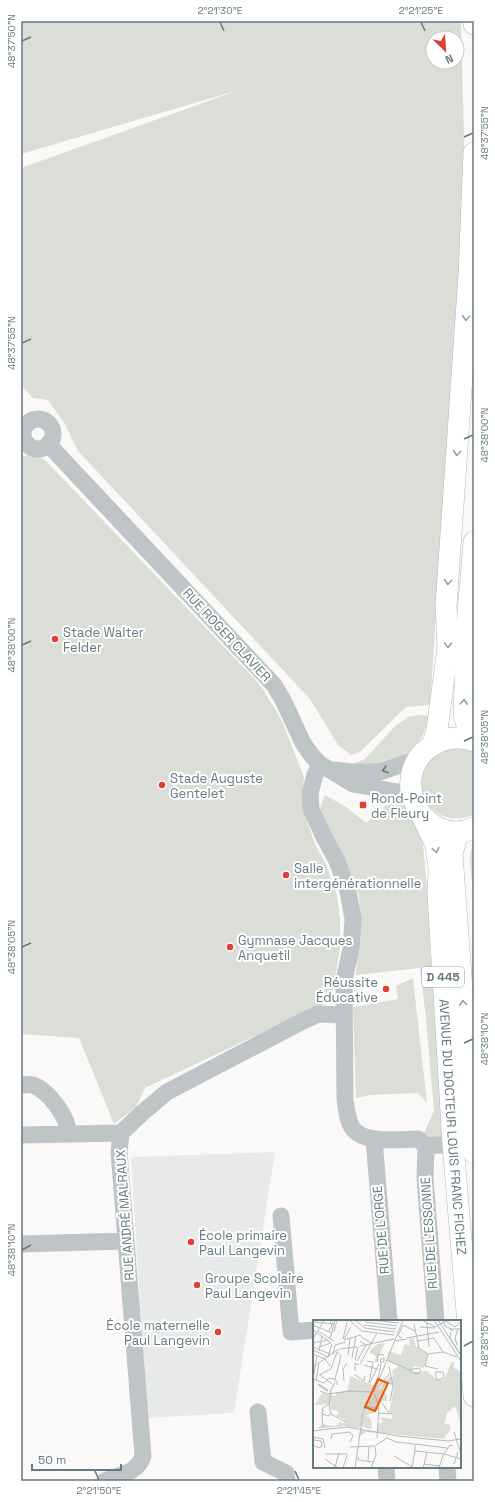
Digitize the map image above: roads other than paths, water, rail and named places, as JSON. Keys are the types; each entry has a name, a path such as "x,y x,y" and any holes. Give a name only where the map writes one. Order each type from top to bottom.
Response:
{"main road":[{"path":"433,744 437,730 448,646 446,606 469,275 474,153"},
{"path":"466,830 444,830 431,824 417,807 410,786 412,772 418,759 433,744 445,739 458,738 472,740 464,714 468,613 474,542"},
{"name":"AVENUE DU DOCTEUR LOUIS FRANC FICHEZ","path":"417,807 436,845 439,869 438,893 453,1144 474,1396"},
{"name":"AVENUE DU DOCTEUR LOUIS FRANC FICHEZ","path":"466,830 452,854 474,1154"},
{"path":"465,1284 474,1320"}],"street":[{"path":"24,419 39,419 49,423 53,433 48,444 43,448 36,449 24,447 24,419"},
{"name":"RUE ROGER CLAVIER","path":"48,444 274,686 286,706 303,743 312,756 323,765 353,784 402,793 417,807"},
{"path":"418,759 380,772 350,772 323,765 315,775 310,793 311,809 343,876 348,891 353,919 351,949 344,980 343,1015 345,1100 348,1118 354,1129 363,1136 374,1138 418,1139 426,1146 453,1144"},
{"name":"RUE ANDRÉ MALRAUX","path":"105,1481 135,1470 141,1464 143,1456 119,1152 121,1133 167,1092 180,1085 318,1014 343,1015"},
{"path":"465,1030 474,1090"},
{"path":"21,1085 32,1085 50,1097 66,1121 68,1134"},
{"path":"21,1135 121,1133"},
{"name":"RUE DE L'ORGE","path":"374,1138 389,1320"},
{"name":"RUE DE L'ESSONNE","path":"426,1146 425,1178 436,1320"},
{"path":"281,1216 291,1332 313,1330"},
{"path":"21,1244 126,1241"},
{"path":"258,1412 263,1462 286,1473 287,1481"},
{"path":"386,1468 387,1481"},
{"path":"447,1468 448,1481"}],"place":[{"name":"Stade Walter Felder","path":"55,639"},
{"name":"Stade Auguste Gentelet","path":"162,785"},
{"name":"Rond-Point de Fleury","path":"363,805"},
{"name":"Salle intergénérationnelle","path":"286,875"},
{"name":"Gymnase Jacques Anquetil","path":"230,947"},
{"name":"Réussite Éducative","path":"386,989"},
{"name":"École primaire Paul Langevin","path":"191,1242"},
{"name":"Groupe Scolaire Paul Langevin","path":"197,1285"},
{"name":"École maternelle Paul Langevin","path":"218,1332"}]}
